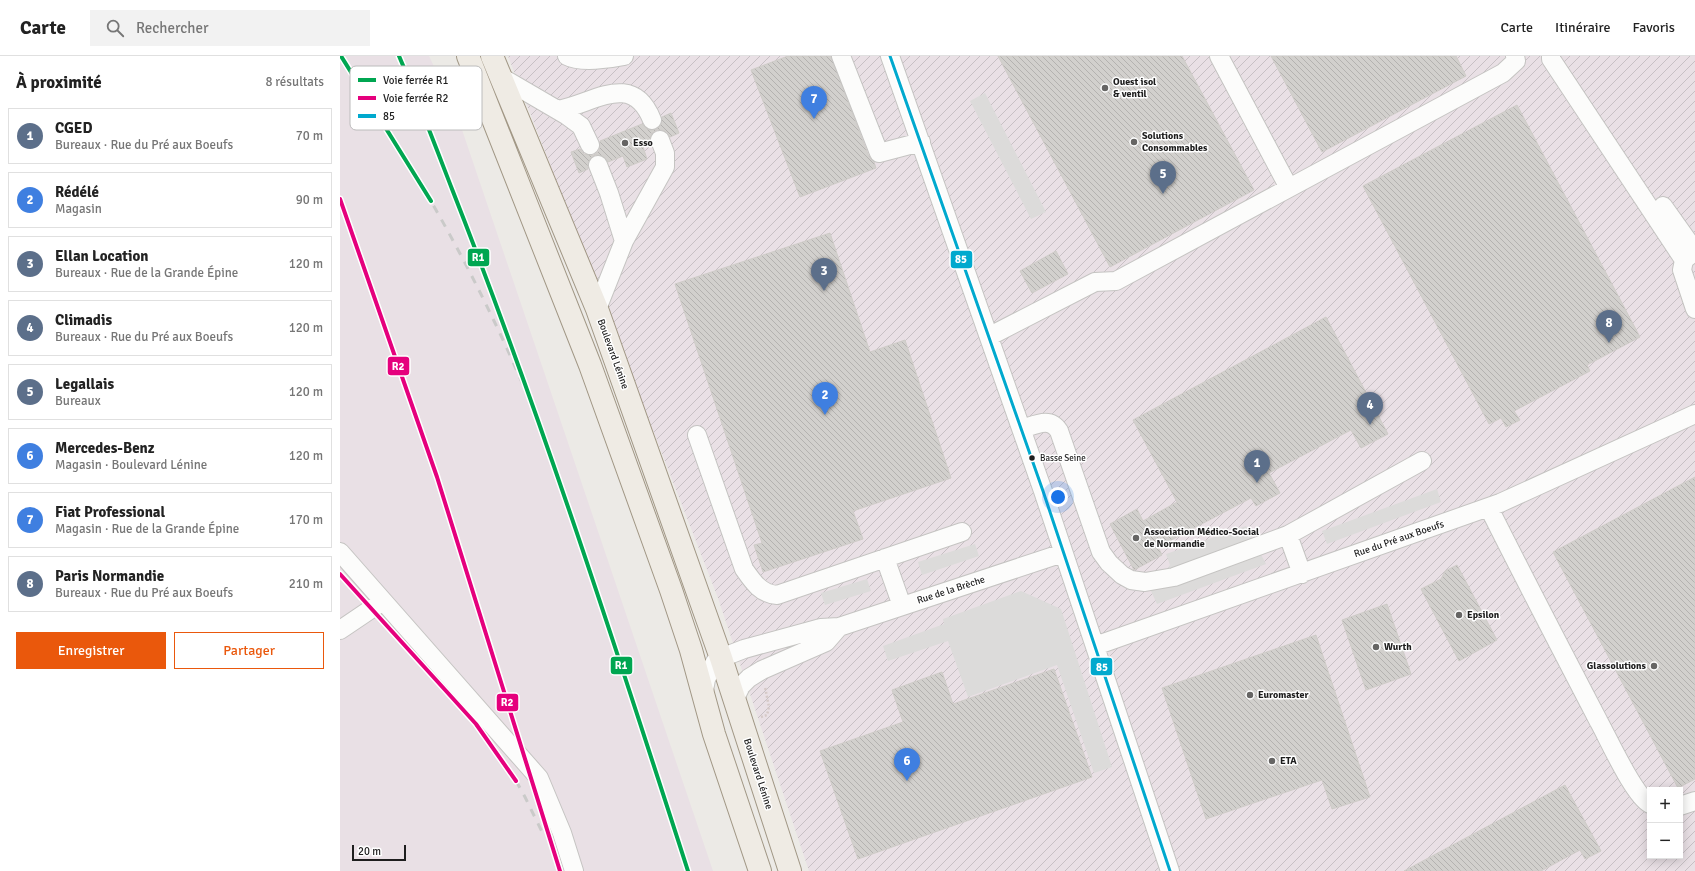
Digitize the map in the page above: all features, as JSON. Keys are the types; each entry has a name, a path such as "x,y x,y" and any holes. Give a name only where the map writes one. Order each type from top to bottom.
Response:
{"main road":[{"name":"Boulevard Lénine","path":"468,56 472,66"},
{"name":"Boulevard Lénine","path":"492,56 597,309 720,668 734,700 790,871"},
{"name":"Boulevard Lénine","path":"482,91 590,365 691,650 714,734 760,871"}],"street":[{"path":"567,56 570,58 591,60 613,59 624,56"},
{"path":"841,56 879,153 921,142"},
{"path":"890,56 1022,429 1170,871"},
{"path":"1220,56 1289,188"},
{"path":"990,336 1095,282 1116,281 1503,73 1516,61 1516,56"},
{"path":"1551,56 1551,59 1691,254"},
{"path":"1564,56 1566,64 1691,254"},
{"path":"501,77 558,110 581,126 590,145"},
{"path":"558,110 611,93 627,93 637,98 645,106 652,120"},
{"path":"597,309 624,241 665,167 665,153 660,140"},
{"path":"598,165 609,193 624,241"},
{"path":"1691,254 1682,270 1695,309"},
{"name":"Rue du Pré aux Boeufs","path":"1095,646 1489,508 1695,414"},
{"path":"1022,429 1044,422 1050,422 1056,426 1102,552 1109,563 1122,575 1131,580 1145,582 1174,577 1288,535 1422,461"},
{"path":"697,435 744,569 753,582 762,591 769,594 777,594 962,532"},
{"path":"1489,508 1547,623 1637,792 1647,803"},
{"path":"1288,535 1302,574"},
{"path":"340,552 539,778 562,833 574,871"},
{"name":"Rue de la Brèche","path":"720,668 744,649 821,628 840,627 1063,553"},
{"path":"885,558 902,606"},
{"path":"340,630 383,601"},
{"name":"Rue de la Brèche","path":"734,700 741,686 749,678 762,670 826,642 840,627"},
{"name":"Boulevard Lénine","path":"691,650 703,664 720,668"},
{"name":"Boulevard Lénine","path":"703,697 706,679 720,668"},
{"path":"720,668 749,678"},
{"path":"1683,805 1695,801"}],"shaded area":[{"path":"340,56 429,56 434,66 350,66 350,130 462,130 713,871 340,871"},
{"path":"508,56 1695,56 1695,871 809,871 718,598"},
{"path":"985,93 1046,212 1031,219 970,101"},
{"path":"1437,489 1441,502 1327,544 1322,531"},
{"path":"1246,526 1266,564 1157,604 1151,591 1170,565 1166,554"},
{"path":"975,544 979,556 922,575 918,562"},
{"path":"867,579 871,591 825,605 821,593"},
{"path":"1021,591 1061,609 1112,767 1094,773 1057,665 968,697 948,641 888,661 883,646 944,624 943,619"}],"building":[{"path":"788,56 831,56 869,157 874,162 876,168 800,197 751,70"},
{"path":"998,56 1182,56 1254,190 1110,267"},
{"path":"1271,56 1456,56 1466,76 1322,152"},
{"path":"1517,105 1640,337 1587,365 1590,371 1514,411 1520,420 1506,427 1501,418 1489,424 1363,186"},
{"path":"671,113 679,133 670,137 667,132 662,130 657,130 652,133 650,144 643,147 647,159 627,167 623,156 608,162 604,157 595,155 590,159 588,169 579,173 571,152 580,149 584,154 594,155 599,151 600,141 642,124 647,129 657,129 661,125 662,117"},
{"path":"830,233 870,352 905,340 951,478 853,511 863,539 763,572 754,545 762,543 675,284"},
{"path":"1056,251 1068,274 1032,293 1020,271"},
{"path":"1326,317 1388,434 1361,448 1351,430 1269,473 1280,493 1256,506 1251,498 1158,547 1162,555 1134,570 1110,524 1137,509 1143,521 1177,502 1133,420"},
{"name":"Glassolutions","path":"1695,477 1695,779 1677,787 1553,552"},
{"name":"Epsilon","path":"1457,565 1497,640 1459,661 1421,589 1441,579 1445,571"},
{"name":"Wurth","path":"1387,604 1411,674 1366,690 1342,620"},
{"path":"1316,635 1370,797 1332,809 1322,780 1206,819 1162,688"},
{"path":"1054,669 1092,777 858,859 820,751 903,722 892,690 942,672 953,704"},
{"path":"1565,785 1601,851 1585,859 1580,850 1541,871 1404,871"}],"railway":[{"path":"341,56 350,70"},
{"path":"389,130 414,171 453,240 484,300 526,392 551,454"},
{"path":"340,199 437,477 560,871"},
{"path":"340,574 476,724 510,770 544,836"}],"rail line":[{"name":"R1","path":"341,56 350,70"},
{"name":"R1","path":"399,56 403,66"},
{"name":"R1","path":"387,130 431,201"},
{"name":"R1","path":"429,130 516,358 546,443 604,614 688,871"},
{"name":"R2","path":"340,199 437,477 560,871"},
{"name":"R2","path":"340,574 476,724 516,781"}],"transit line":[{"name":"85","path":"890,56 1043,491 1170,871"}],"place":[{"name":"Ouest isol & ventil","path":"1105,88"},
{"name":"Fiat Professional","path":"814,119"},
{"name":"Solutions Consommables","path":"1134,142"},
{"name":"Esso","path":"625,143"},
{"name":"Legallais","path":"1163,194"},
{"name":"Ellan Location","path":"824,291"},
{"name":"Paris Normandie","path":"1609,343"},
{"name":"Rédélé","path":"825,415"},
{"name":"Climadis","path":"1370,425"},
{"name":"Basse Seine","path":"1032,458"},
{"name":"CGED","path":"1257,483"},
{"name":"Association Médico-Social de Normandie","path":"1136,538"},
{"name":"Epsilon","path":"1459,615"},
{"name":"Wurth","path":"1376,647"},
{"name":"Glassolutions","path":"1654,666"},
{"name":"Euromaster","path":"1250,695"},
{"name":"ETA","path":"1272,761"},
{"name":"Mercedes-Benz","path":"907,781"}]}
